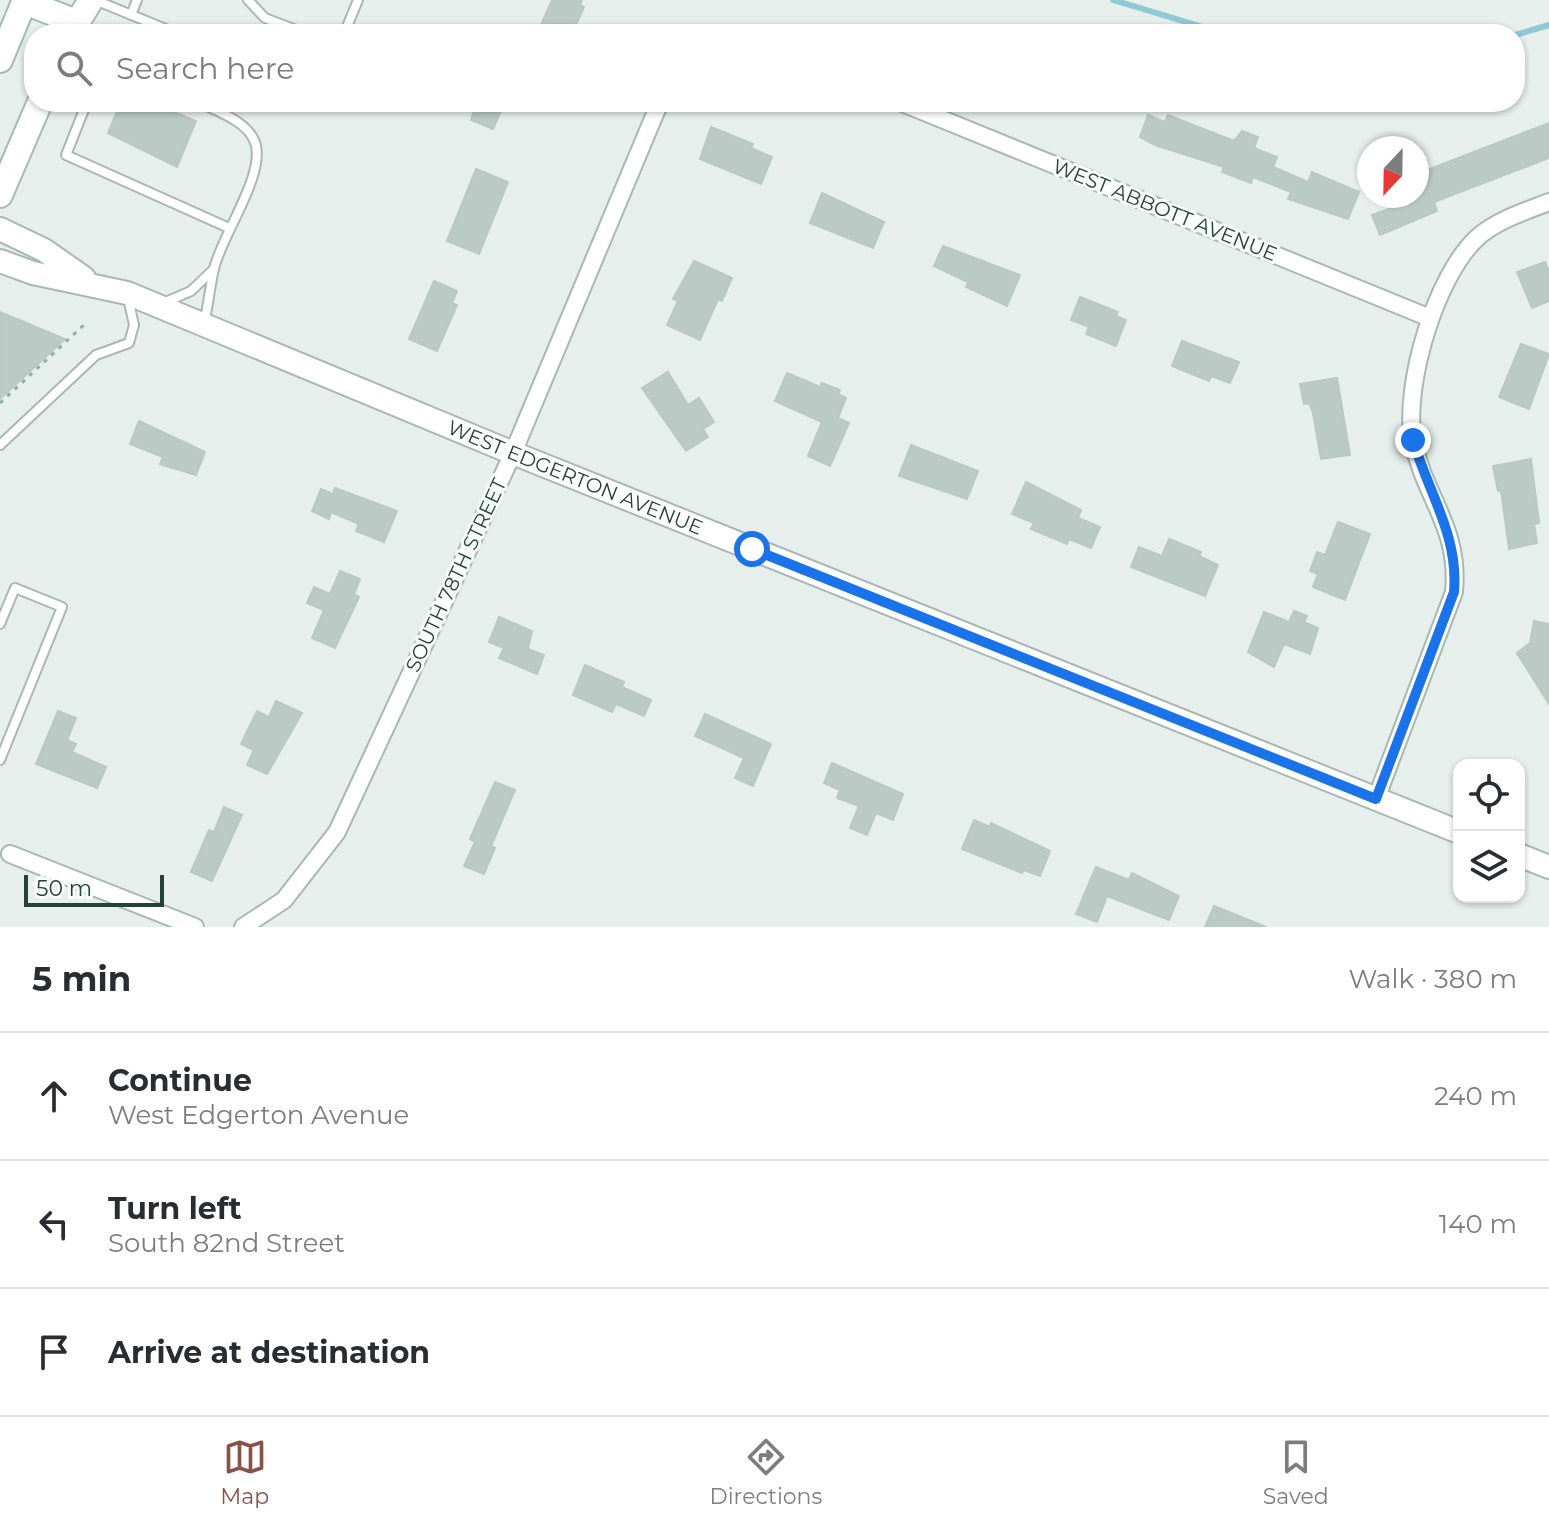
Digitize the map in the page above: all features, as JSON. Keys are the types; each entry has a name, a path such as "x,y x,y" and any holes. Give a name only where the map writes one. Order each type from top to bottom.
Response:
{"main road":[{"path":"76,24 93,0"},
{"path":"0,60 24,1 66,24"},
{"path":"0,195 36,112"}],"street":[{"name":"SOUTH 78TH STREET","path":"243,927 284,900 337,832 513,453 656,112"},
{"name":"WEST ABBOTT AVENUE","path":"925,112 1430,318"},
{"path":"1376,799 1454,592 1457,563 1449,531 1413,440 1412,409 1430,318 1455,263 1480,236 1549,202"},
{"name":"WEST EDGERTON AVENUE","path":"0,229 44,250 92,283"},
{"name":"WEST EDGERTON AVENUE","path":"0,261 33,273 92,283 127,293 513,453 1456,831"},
{"path":"10,854 195,927"},
{"path":"1525,857 1549,867"}],"lane":[{"path":"93,0 153,24"},
{"path":"131,15 137,0"},
{"path":"248,0 265,18 281,24"},
{"path":"345,0 357,2 348,24"},
{"path":"83,112 66,155 229,228"},
{"path":"204,324 213,270 252,179 258,154 254,138 240,124 217,112"},
{"path":"158,306 191,291 213,270"},
{"path":"0,445 96,355 129,343 134,325 127,293"},
{"path":"0,624 15,588 62,607 0,760"}],"path":[{"path":"0,403 85,324"}],"building":[{"path":"552,0 582,0 580,5 584,7 576,24 541,24"},
{"path":"117,112 174,112 196,121 177,167 108,133"},
{"path":"474,112 501,112 493,129 471,120"},
{"path":"1148,115 1165,122 1168,115 1234,141 1242,131 1258,137 1254,148 1277,157 1273,167 1308,182 1312,172 1357,191 1357,197 1348,219 1288,199 1291,192 1253,177 1251,183 1222,172 1224,167 1155,145 1140,137"},
{"path":"1549,123 1549,158 1434,202 1437,211 1380,235 1372,215 1391,208 1429,208 1429,169"},
{"path":"711,127 753,144 751,148 772,157 761,184 700,159"},
{"path":"476,169 508,182 479,254 447,241"},
{"path":"822,193 884,222 873,248 810,223"},
{"path":"943,246 1020,275 1007,306 966,287 968,282 934,266"},
{"path":"694,261 732,278 722,301 718,299 700,340 667,325 678,301 673,299"},
{"path":"1545,262 1549,272 1549,301 1532,308 1517,272"},
{"path":"434,281 457,291 452,303 457,305 437,351 409,339"},
{"path":"1080,297 1118,312 1116,316 1126,320 1116,346 1086,334 1089,327 1071,320"},
{"path":"0,312 65,339 0,399"},
{"path":"1182,341 1239,362 1230,383 1211,376 1209,381 1172,366"},
{"path":"1521,344 1549,354 1529,409 1499,397"},
{"path":"668,372 688,405 699,398 714,422 703,429 708,437 686,451 642,388"},
{"path":"787,373 820,387 822,383 840,390 838,394 846,398 838,418 849,423 830,466 808,456 822,422 775,401"},
{"path":"1337,378 1350,455 1321,459 1313,413 1309,403 1304,404 1300,384"},
{"path":"139,421 205,452 196,475 160,464 163,457 130,444"},
{"path":"911,445 978,471 967,499 899,476"},
{"path":"1531,459 1539,523 1534,524 1537,543 1509,549 1501,490 1498,491 1493,466"},
{"path":"1026,482 1081,510 1078,518 1100,527 1091,548 1069,539 1067,544 1031,529 1034,523 1012,514"},
{"path":"335,488 397,511 384,542 356,531 359,524 331,512 329,519 312,511 321,489 333,494"},
{"path":"1338,522 1370,534 1345,600 1313,587 1318,574 1310,571 1317,552 1325,555"},
{"path":"1169,539 1201,552 1199,556 1218,565 1205,596 1131,567 1139,547 1162,556"},
{"path":"340,571 360,579 354,594 359,597 335,648 312,638 324,610 307,603 314,587 330,594"},
{"path":"1294,611 1307,616 1304,622 1318,628 1310,654 1284,644 1274,667 1248,652 1264,612 1289,622"},
{"path":"499,617 532,631 528,649 544,655 537,674 499,658 504,648 489,642"},
{"path":"1534,621 1549,624 1549,704 1517,653 1530,643"},
{"path":"585,665 624,682 622,687 651,700 644,716 616,704 612,712 573,695"},
{"path":"276,701 302,713 267,774 247,765 254,750 241,744 257,711 269,717"},
{"path":"58,711 76,718 67,740 76,744 72,752 106,767 97,788 36,764"},
{"path":"705,714 771,744 753,786 735,778 744,758 695,736"},
{"path":"832,763 903,794 893,820 876,813 867,835 850,828 859,806 837,798 840,790 824,783"},
{"path":"495,782 515,790 491,846 495,848 484,874 464,866 475,842 470,839"},
{"path":"224,807 242,815 212,881 191,872 209,830 214,832"},
{"path":"974,820 990,827 991,823 1050,851 1040,876 1024,870 1022,873 962,849"},
{"path":"1096,867 1129,880 1132,873 1179,896 1169,920 1107,896 1097,922 1076,914"},
{"path":"1214,906 1266,927 1205,927"}],"waterway":[{"path":"1113,0 1193,24"},
{"path":"1525,32 1549,25"}],"route":[{"path":"752,549 1376,799 1454,592 1457,563 1449,531 1421,468 1413,440"}]}
